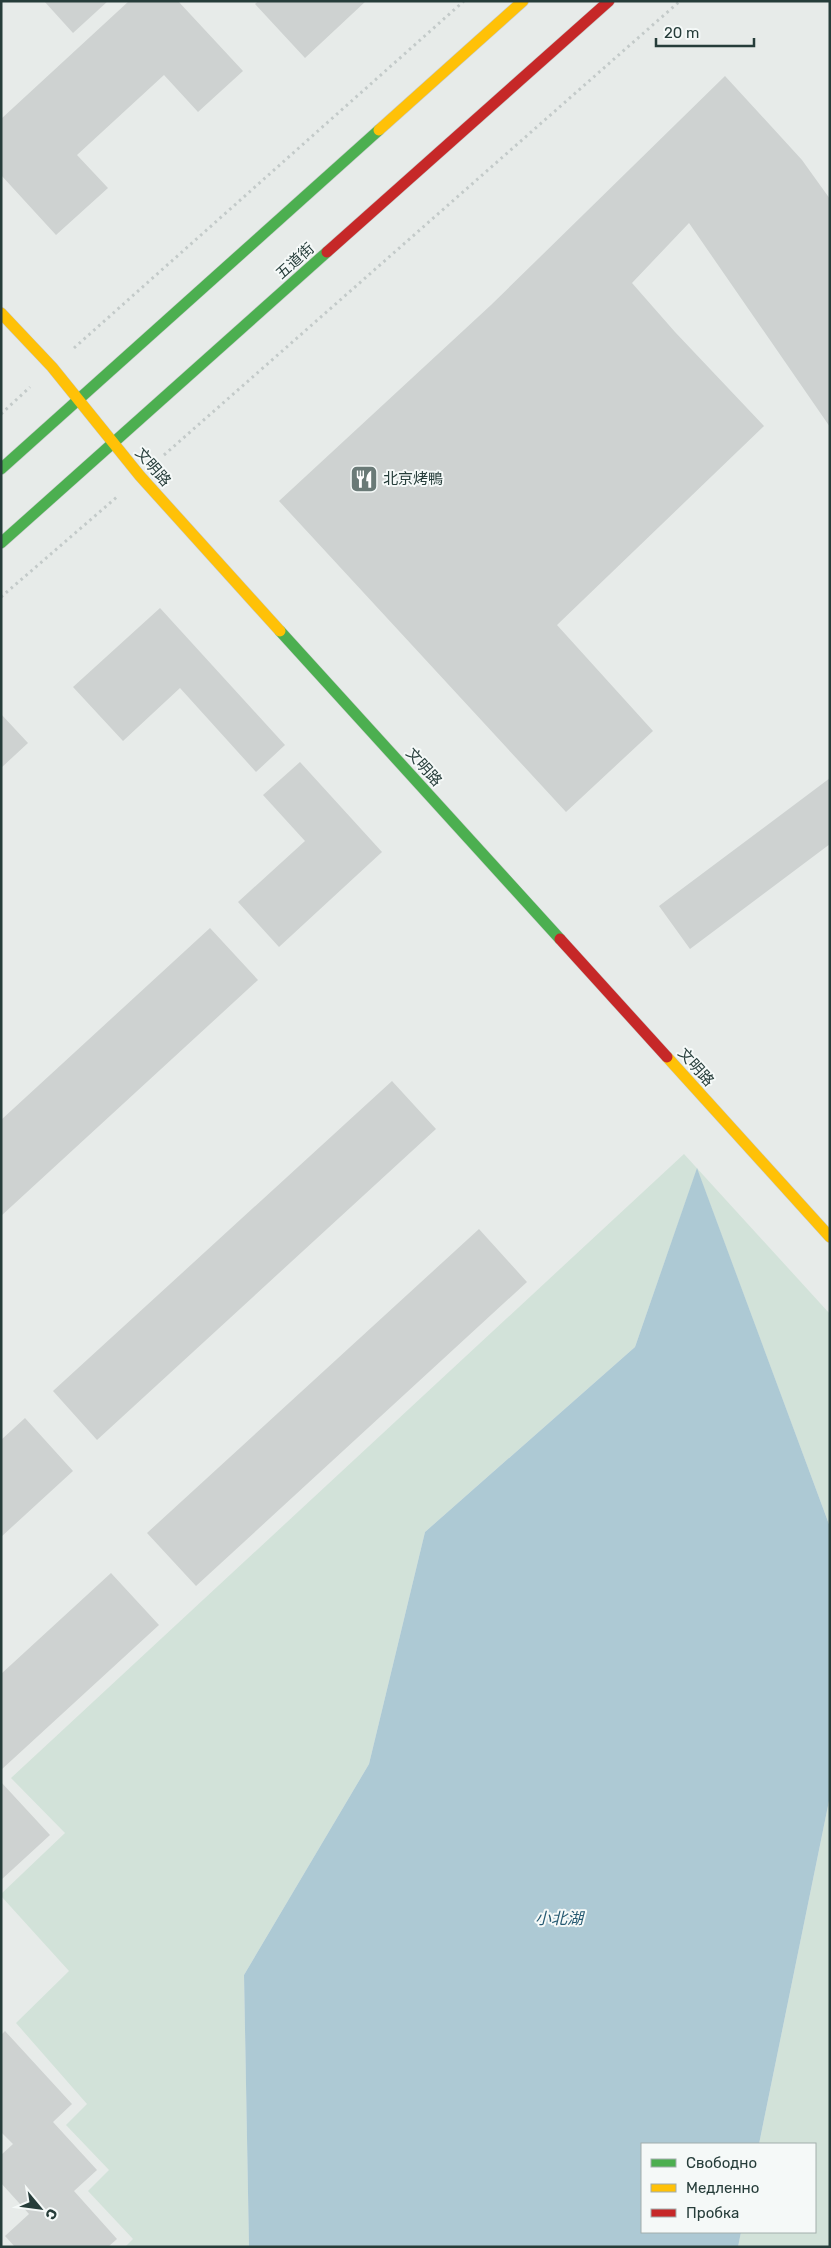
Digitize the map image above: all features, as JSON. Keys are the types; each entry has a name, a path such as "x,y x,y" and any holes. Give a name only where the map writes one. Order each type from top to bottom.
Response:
{"main road":[{"path":"1,470 523,1"},
{"name":"五道街","path":"1,543 609,1"},
{"name":"文明路","path":"1,313 52,368 140,476 830,1237"}],"path":[{"path":"1,414 464,1"},
{"path":"1,597 680,1"}],"shaded area":[{"path":"684,1154 830,1314 830,1527 697,1169 635,1347 425,1532 369,1764 244,1975 249,2247 125,2247 133,2239 88,2191 109,2170 66,2125 87,2104 16,2023 69,1971 1,1896 65,1833 11,1778"},
{"path":"830,1796 830,2247 738,2247 741,2233 816,2233 816,2143 759,2143"}],"water":[{"name":"小北湖","path":"697,1168 830,1527 830,1796 759,2143 641,2143 641,2233 741,2233 738,2247 249,2247 244,1975 369,1764 425,1532 635,1347"}],"building":[{"path":"44,1 108,1 73,33"},
{"path":"129,1 178,1 243,71 198,112 164,75 77,155 108,188 56,235 1,175 1,119"},
{"path":"258,1 366,1 305,58 255,4"},
{"path":"725,76 802,160 830,199 830,427 689,223 632,283 675,332 764,426 557,625 653,731 566,812 279,501 491,305"},
{"path":"160,608 285,745 256,772 180,688 123,741 73,687"},
{"path":"1,714 28,743 1,768"},
{"path":"300,762 382,852 279,947 238,902 305,841 263,795"},
{"path":"830,778 830,844 690,949 659,906"},
{"path":"210,928 258,980 1,1216 1,1120"},
{"path":"392,1081 436,1129 97,1440 53,1391"},
{"path":"479,1229 527,1282 196,1586 147,1533"},
{"path":"25,1418 73,1471 1,1537 1,1440"},
{"path":"111,1573 159,1625 1,1770 1,1674"},
{"path":"1,1782 50,1835 1,1880"},
{"path":"5,2031 72,2104 53,2122 97,2170 74,2191 117,2239 108,2247 15,2247 5,2236 29,2214 1,2183 1,2155 13,2144 1,2132 1,2035"}],"traffic: fast":[{"path":"1,469 379,130"},
{"path":"1,543 327,252"},
{"path":"280,631 560,939"}],"traffic: slow":[{"path":"379,130 523,1"},
{"path":"1,313 52,367 140,476 280,631"},
{"path":"667,1057 830,1237"}],"traffic: jam":[{"path":"327,252 609,1"},
{"path":"560,939 667,1057"}],"place":[{"name":"北京烤鴨","path":"364,479"}]}
